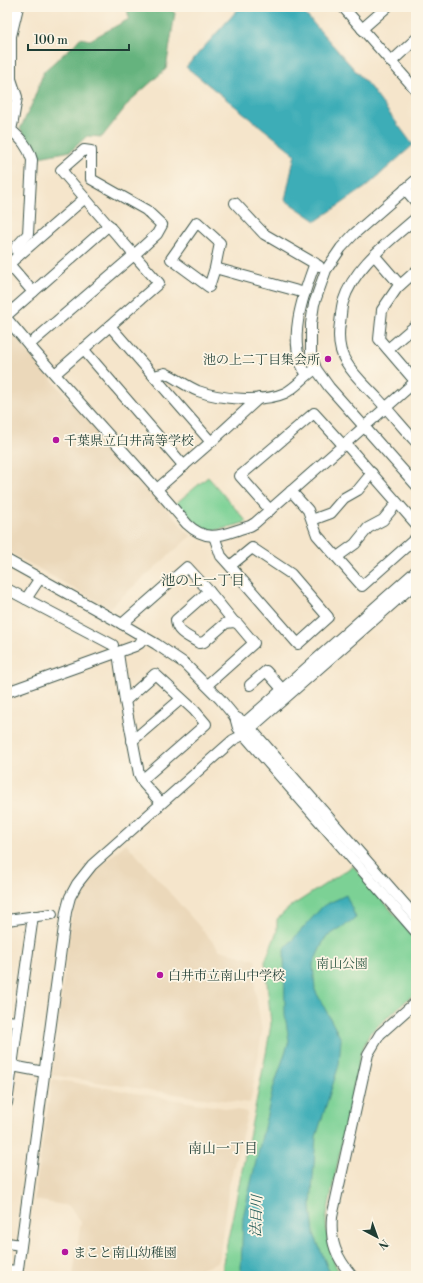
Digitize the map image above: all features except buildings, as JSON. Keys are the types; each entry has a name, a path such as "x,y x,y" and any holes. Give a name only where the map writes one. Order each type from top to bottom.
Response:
{"street":[{"path":"18,7 11,36 11,80 17,97 10,130 21,139 29,150 32,160 28,234 16,247 18,256"},
{"path":"343,7 416,90"},
{"path":"362,29 387,7"},
{"path":"391,62 416,39"},
{"path":"29,345 134,255 158,234 162,225 146,210 91,178 92,151 84,150 61,170 134,255 160,283 55,374"},
{"path":"416,180 354,234 341,248 326,270 314,304 311,324 311,354 316,369 329,387 416,485"},
{"path":"405,189 416,202"},
{"path":"33,292 9,264 85,198"},
{"path":"234,203 264,234 326,270"},
{"path":"414,438 352,371 345,361 340,346 339,331 343,303 353,281 374,255 416,218"},
{"path":"197,222 220,243 215,268 209,287 171,259 197,222"},
{"path":"7,315 109,226"},
{"path":"374,255 400,285"},
{"path":"307,375 303,369 297,350 297,333 305,293 314,263"},
{"path":"215,268 305,293"},
{"path":"7,319 192,530 204,536 214,536 250,526 416,381 379,339 382,310 400,285 416,271"},
{"path":"388,349 416,325"},
{"path":"110,326 211,442"},
{"path":"84,349 184,466"},
{"path":"154,376 165,373 196,390 216,396 259,398 286,392 316,369"},
{"path":"157,489 259,398"},
{"path":"270,510 240,476 314,413 372,474 416,524"},
{"path":"312,520 331,513 344,498 358,490 372,474"},
{"path":"291,491 308,510 317,534 362,586 416,538"},
{"path":"337,557 355,544 368,528 383,520 397,503"},
{"path":"214,536 221,556 298,644 328,617 291,574 252,548 230,566"},
{"path":"7,560 122,624 184,663 207,685 235,717 416,932"},
{"path":"122,624 188,567 234,622 238,624 254,643 207,685"},
{"path":"14,1272 21,1245 64,925 70,897 77,884 92,865 233,740 282,689 416,571"},
{"path":"26,599 40,578"},
{"path":"244,728 416,583"},
{"path":"7,589 115,649 139,774 142,780 161,803"},
{"path":"209,591 176,620 178,630 199,643 204,642 226,623 234,622"},
{"path":"7,692 115,649 140,643 144,637"},
{"path":"250,685 266,671 282,689"},
{"path":"125,701 155,674 181,700 194,710 206,724 142,780"},
{"path":"132,742 181,700"},
{"path":"244,728 416,918"},
{"path":"7,920 52,914"},
{"path":"7,1104 9,1066 18,1022 33,916"},
{"path":"352,1276 337,1255 331,1228 332,1217 368,1054 380,1034 416,1002"},
{"path":"7,1021 18,1022"},
{"path":"9,1066 44,1072"},
{"path":"7,1243 21,1245"}],"shaded area":[{"name":"千葉県立白井高等学校","path":"7,327 24,346 23,347 191,536 109,608 7,551"},
{"name":"白井市立南山中学校","path":"126,843 220,950 256,960 255,990 262,1031 250,1103 195,1097 52,1075 70,925 73,913 79,897 92,874"},
{"path":"52,1079 248,1112 229,1185 219,1260 210,1266 177,1276 73,1276 81,1221 69,1206 34,1200"}],"green space":[{"path":"127,7 167,7 175,13 166,69 131,100 102,137 87,136 71,151 39,157 20,129 32,104 44,71 80,38 90,40 129,19"},
{"path":"208,477 247,522 216,530 204,531 196,527 183,514 175,504"},
{"name":"南山公園","path":"353,866 416,939 416,992 370,1033 361,1052 326,1219 330,1249 335,1265 342,1276 223,1276 223,1263 271,1024 265,961 277,932 277,919 290,907"}],"water":[{"path":"240,7 299,7 370,87 413,145 366,187 316,221 285,200 295,154 186,67"},
{"name":"法目川","path":"346,895 356,918 325,938 313,964 315,990 341,1039 339,1065 316,1137 311,1206 314,1234 331,1276 245,1276 241,1270 243,1217 273,1089 289,1041 285,1015 284,949 323,906"}],"place":[{"name":"池の上二丁目集会所","path":"328,359"},
{"name":"千葉県立白井高等学校","path":"56,440"},
{"name":"白井市立南山中学校","path":"160,975"},
{"name":"まこと南山幼稚園","path":"65,1252"}],"district":[{"name":"池の上一丁目","path":"203,580"},
{"name":"南山一丁目","path":"223,1148"}]}
